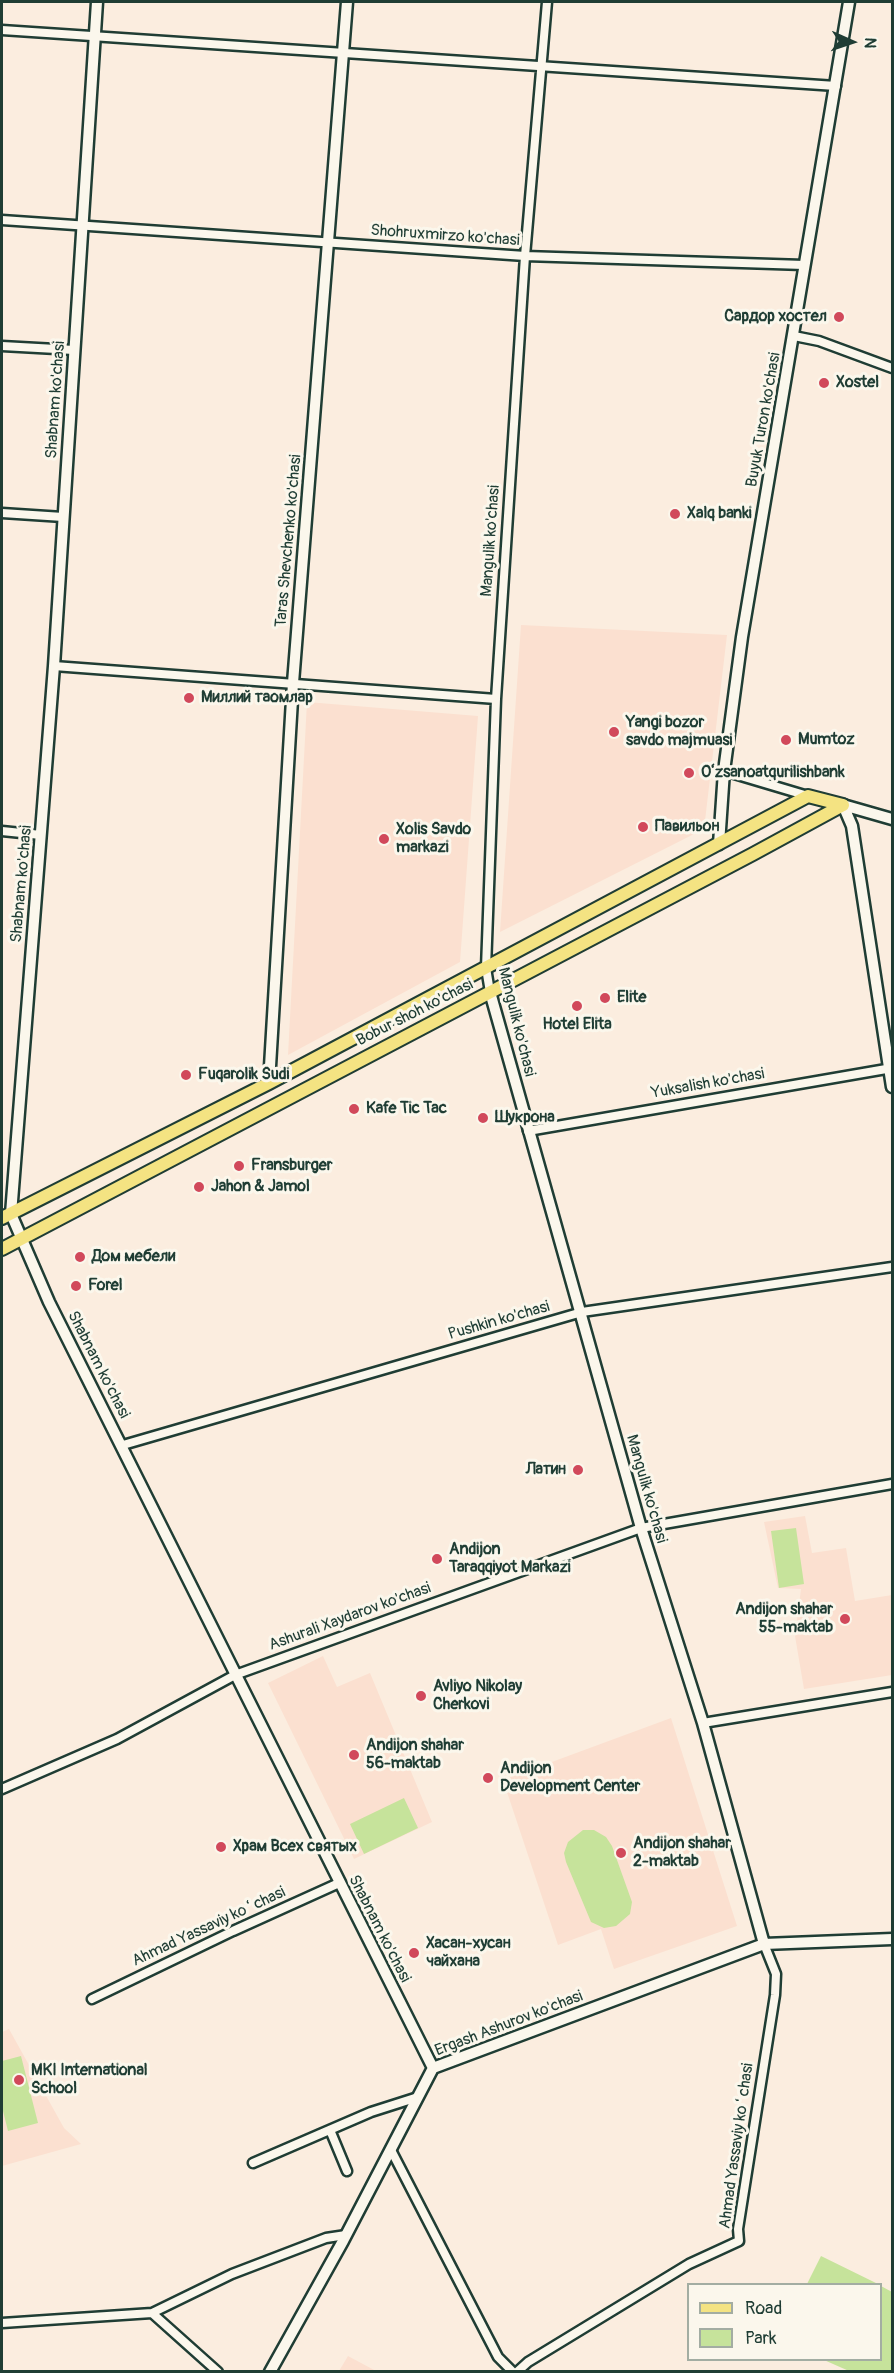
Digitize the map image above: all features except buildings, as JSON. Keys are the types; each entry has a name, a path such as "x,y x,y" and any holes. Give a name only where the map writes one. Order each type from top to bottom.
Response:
{"main road":[{"name":"Bobur shoh ko'chasi","path":"6,1216 269,1083 808,796"},
{"path":"808,796 843,805"},
{"name":"Bobur shoh ko'chasi","path":"2,1249 843,805"}],"street":[{"name":"Shabnam ko'chasi","path":"97,2 54,666 6,1216 22,1238 49,1302 123,1445 235,1675 433,2068"},
{"name":"Taras Shevchenko ko'chasi","path":"269,1083 292,683 347,2"},
{"name":"Mangulik ko'chasi","path":"547,2 525,256 496,699 486,968 490,992 528,1131 582,1312 641,1528 704,1723 764,1944"},
{"name":"Buyuk Turon ko'chasi","path":"719,844 724,771 745,617 849,2"},
{"path":"2,30 836,86"},
{"name":"Shohruxmirzo ko'chasi","path":"2,220 525,256 804,265"},
{"path":"794,336 819,341 892,368"},
{"path":"2,346 74,350"},
{"path":"2,513 63,517"},
{"path":"54,666 496,699"},
{"path":"724,771 808,796"},
{"path":"843,805 892,819"},
{"path":"843,805 852,826 891,1068 892,1087"},
{"path":"2,831 41,835"},
{"name":"Yuksalish ko'chasi","path":"528,1131 891,1068"},
{"name":"Pushkin ko'chasi","path":"123,1445 582,1312 892,1267"},
{"name":"Ashurali Xaydarov ko'chasi","path":"2,1789 117,1738 235,1675 641,1528 892,1484"},
{"path":"704,1723 892,1692"},
{"name":"Ahmad Yassaviy koʻchasi","path":"92,1999 339,1883"},
{"name":"Ergash Ashurov ko'chasi","path":"270,2372 346,2235 433,2068 764,1944 892,1939"},
{"name":"Ahmad Yassaviy koʻchasi","path":"391,2150 498,2357 515,2372 689,2264 739,2241 738,2229 775,1995 776,1974 764,1944"},
{"path":"253,2163 371,2112 418,2097"},
{"path":"330,2130 347,2171"},
{"path":"2,2323 152,2313 232,2274 326,2238 346,2235"},
{"path":"152,2313 218,2372"}],"shaded area":[{"name":"Yangi bozor savdo majmuasi","path":"521,625 727,635 704,829 500,932"},
{"name":"Xolis Savdo markazi","path":"307,702 478,716 460,962 288,1055"},
{"name":"Andijon shahar 55-maktab","path":"805,1516 812,1553 846,1548 855,1601 892,1595 892,1675 804,1689 795,1636 801,1589 778,1588 764,1522"},
{"name":"Andijon shahar 56-maktab","path":"323,1656 337,1687 370,1673 432,1822 354,1859 268,1683"},
{"name":"Andijon shahar 2-maktab","path":"671,1718 737,1926 614,1969 601,1929 558,1945 503,1780"},
{"name":"MKI International School","path":"9,2029 64,2128 81,2144 2,2166 2,2032"},
{"path":"348,2356 376,2371 339,2371"}],"green space":[{"path":"796,1528 804,1584 779,1588 771,1531"},
{"path":"404,1798 418,1828 364,1854 350,1824"},
{"path":"583,1830 594,1830 606,1837 612,1846 632,1902 630,1914 616,1926 604,1928 591,1922 566,1862 564,1853 568,1842"},
{"path":"21,2056 38,2123 8,2131 2,2107 2,2061"},
{"path":"821,2256 876,2283 808,2283"},
{"path":"882,2287 892,2292 892,2371 849,2371 826,2361 882,2361"}],"place":[{"name":"Сардор хостел","path":"839,317"},
{"name":"Xostel","path":"824,383"},
{"name":"Xalq banki","path":"675,514"},
{"name":"Миллий таомлар","path":"189,698"},
{"name":"Yangi bozor savdo majmuasi","path":"614,732"},
{"name":"Mumtoz","path":"786,740"},
{"name":"Oʻzsanoatqurilishbank","path":"689,773"},
{"name":"Павильон","path":"643,827"},
{"name":"Xolis Savdo markazi","path":"384,839"},
{"name":"Elite","path":"605,998"},
{"name":"Hotel Elita","path":"577,1006"},
{"name":"Fuqarolik Sudi","path":"186,1075"},
{"name":"Kafe Tic Tac","path":"354,1109"},
{"name":"Шукрона","path":"483,1118"},
{"name":"Fransburger","path":"239,1166"},
{"name":"Jahon & Jamol","path":"199,1187"},
{"name":"Дом мебели","path":"80,1257"},
{"name":"Forel","path":"76,1286"},
{"name":"Латин","path":"578,1470"},
{"name":"Andijon Taraqqiyot Markazi","path":"437,1559"},
{"name":"Andijon shahar 55-maktab","path":"845,1619"},
{"name":"Avliyo Nikolay Cherkovi","path":"421,1696"},
{"name":"Andijon shahar 56-maktab","path":"354,1755"},
{"name":"Andijon Development Center","path":"488,1778"},
{"name":"Храм Всех святых","path":"221,1847"},
{"name":"Andijon shahar 2-maktab","path":"621,1853"},
{"name":"Хасан-хусан чайхана","path":"414,1953"},
{"name":"MKI International School","path":"19,2080"}]}
